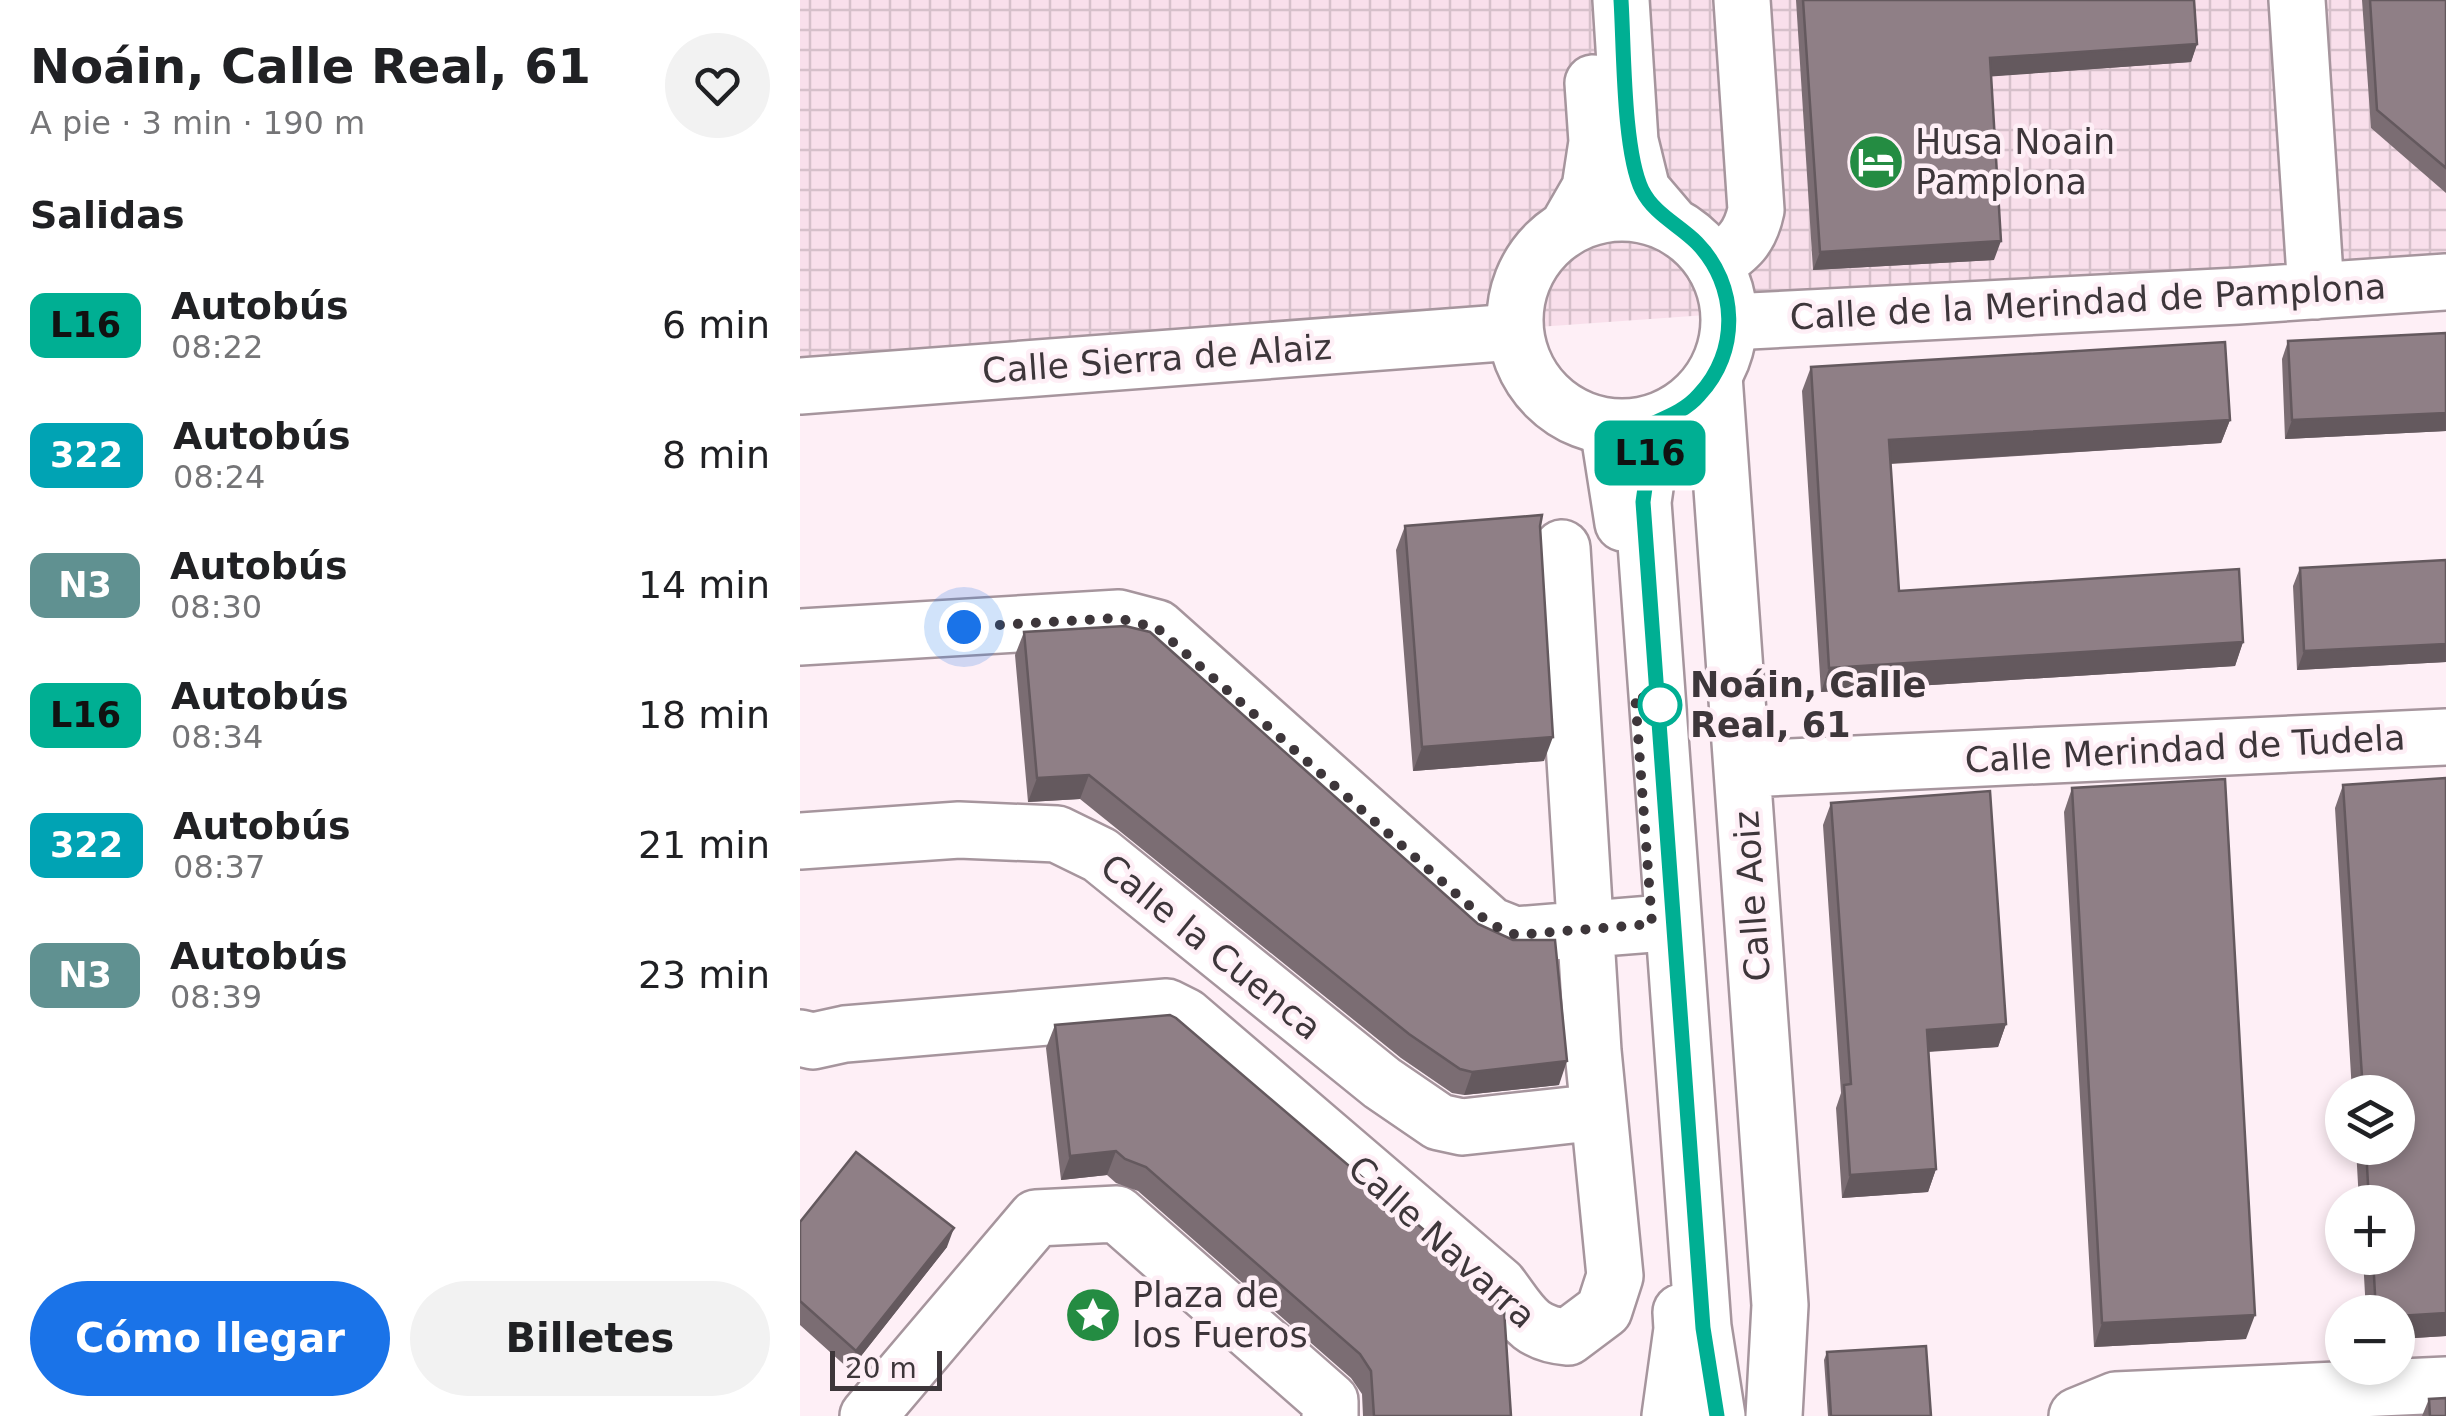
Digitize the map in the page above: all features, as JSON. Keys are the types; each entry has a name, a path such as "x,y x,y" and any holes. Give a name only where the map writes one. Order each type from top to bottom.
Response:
{"main road":[{"path":"1566,228 1590,188 1597,142 1587,0"},
{"path":"1621,0 1630,141 1642,190 1714,265 1726,292 1730,322 1726,350 1714,376 1698,397 1677,412 1631,425 1573,416 1544,396 1524,366 1514,332 1516,301 1525,272 1542,247 1566,228 1600,215 1636,214 1671,224"},
{"path":"1714,265 1742,246 1752,232 1756,210 1742,0"},
{"path":"2297,0 2316,291"},
{"name":"Calle de la Merindad de Pamplona","path":"1730,322 2446,282"},
{"name":"Calle Sierra de Alaiz","path":"800,386 1514,332"},
{"name":"Calle Aoiz","path":"1714,376 1780,1305 1774,1416"},
{"path":"1631,425 1621,502 1682,1329 1670,1416"},
{"path":"1631,425 1643,502 1703,1328 1718,1416"},
{"name":"Calle Navarra","path":"800,1038 813,1041 845,1034 1167,1007 1185,1016 1499,1284 1533,1329 1550,1336 1568,1337 1604,1310 1614,1276 1599,1112 1562,548"},
{"path":"800,637 1118,618 1157,628 1490,924 1516,935 1652,924"},
{"name":"Calle Merindad de Tudela","path":"1744,769 2446,737"},
{"name":"Calle la Cuenca","path":"800,841 958,830 1057,834 1100,855 1352,1060 1439,1122 1462,1127 1599,1112"},
{"path":"868,1416 1036,1218 1117,1214 1330,1401 1330,1416"},
{"path":"2077,1416 2116,1400 2269,1406 2412,1396"}],"shaded area":[{"path":"800,0 2446,0 2446,262 800,380"}],"building":[{"path":"1803,0 2194,0 2197,44 1990,58 2001,241 1820,252"},
{"path":"2370,0 2446,0 2446,168 2377,110"},
{"path":"2446,333 2446,413 2292,420 2288,341"},
{"path":"2225,342 2230,420 1889,440 1899,591 2239,569 2243,642 1829,668 1811,367"},
{"path":"1542,515 1553,737 1422,747 1405,526"},
{"path":"2446,560 2446,644 2304,651 2300,568"},
{"path":"1125,626 1150,632 1478,924 1513,940 1555,940 1567,1061 1472,1072 1460,1069 1409,1034 1089,775 1037,778 1024,632"},
{"path":"2446,778 2446,1313 2415,1315 2415,1295 2375,1295 2374,1275 2415,1275 2415,1185 2368,1185 2367,1165 2415,1165 2415,1075 2362,1075 2343,785"},
{"path":"2225,779 2255,1315 2102,1323 2072,788"},
{"path":"1990,791 2006,1024 1927,1030 1936,1169 1850,1175 1844,1085 1851,1084 1831,803"},
{"path":"1170,1015 1485,1282 1504,1309 1511,1416 1374,1416 1371,1371 1360,1354 1146,1167 1116,1151 1070,1156 1055,1025"},
{"path":"856,1152 954,1228 856,1351 800,1301 800,1222"},
{"path":"1926,1346 1931,1416 1831,1416 1827,1352"},
{"path":"2446,1398 2446,1416 2430,1416 2429,1399"}],"bus line":[{"name":"L16","path":"1621,0 1630,141 1642,190 1714,265 1726,292 1730,322 1726,350 1714,376 1698,397 1654,423 1643,502 1703,1328 1717,1416"}],"place":[{"name":"Husa Noain Pamplona","path":"1876,162"},
{"name":"Noáin, Calle Real, 61","path":"1660,705"},
{"name":"Plaza de los Fueros","path":"1093,1315"}],"route":[{"path":"964,627 1118,618 1157,628 1490,924 1516,935 1652,924 1635,694 1660,705"}]}
